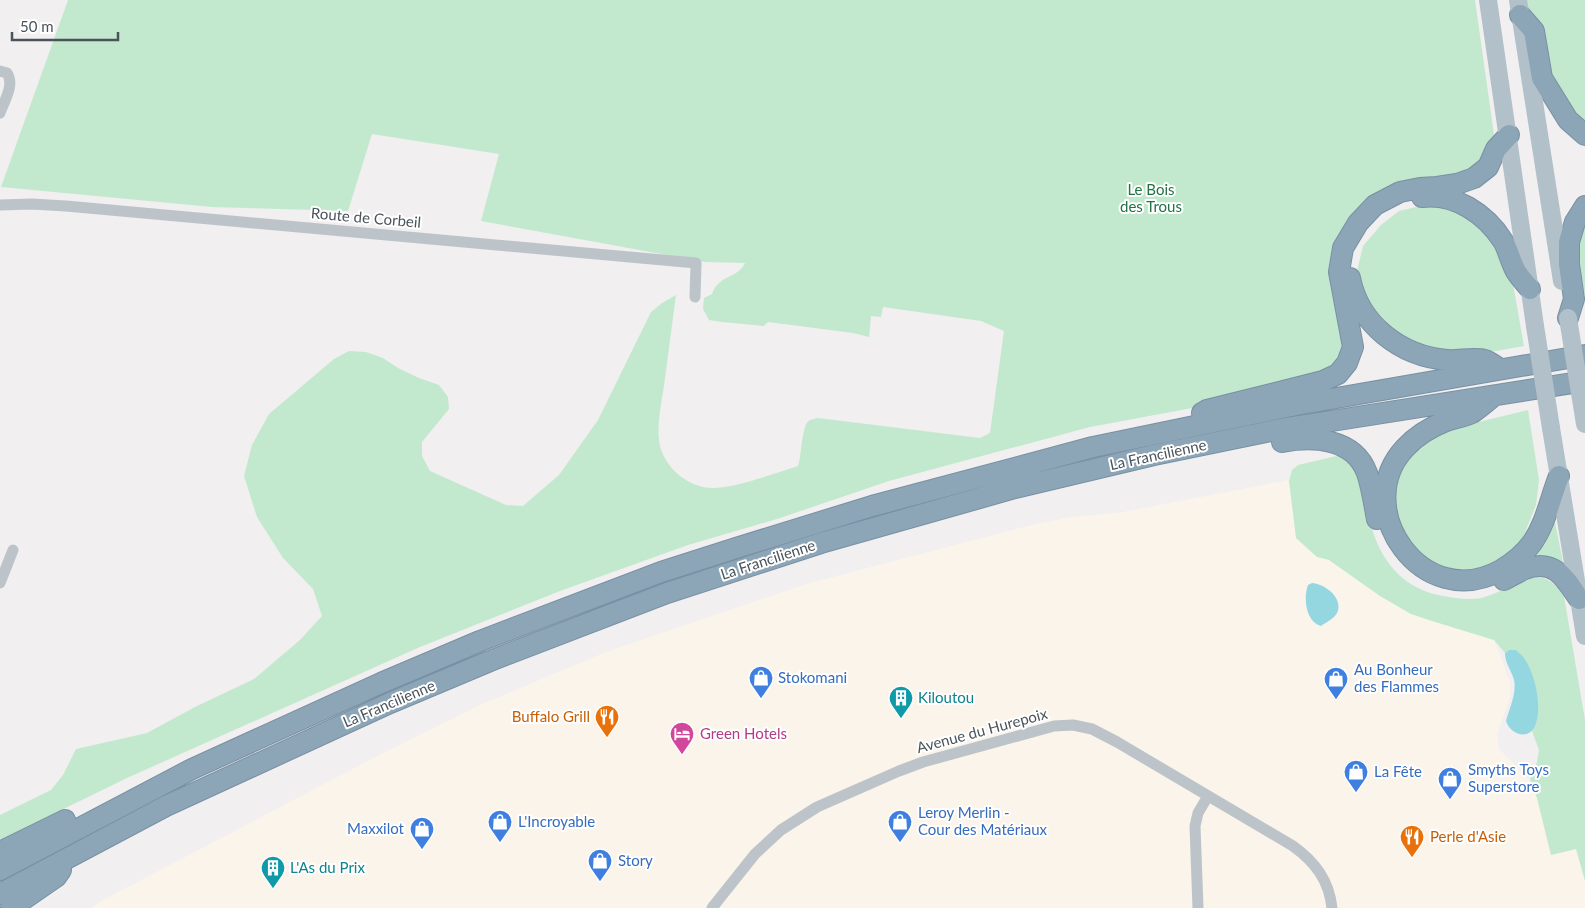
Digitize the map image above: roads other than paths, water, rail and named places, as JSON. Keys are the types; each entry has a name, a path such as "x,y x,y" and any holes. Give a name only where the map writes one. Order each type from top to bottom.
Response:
{"highway":[{"path":"1519,8 1534,31 1542,78 1568,120 1585,135"},
{"path":"1187,427 1207,410 1323,382 1338,374 1347,363 1354,346 1339,272 1344,248 1358,223 1375,205 1400,192 1456,184 1474,178 1488,166 1496,149 1508,135"},
{"path":"1501,369 1485,360 1445,360 1424,356 1404,348 1386,337 1367,319 1350,280 1349,264 1356,245 1366,229 1392,207 1407,199 1425,197 1444,198 1463,204 1479,214 1491,226 1502,240 1517,272 1530,288"},
{"path":"1568,318 1574,299 1568,242 1574,222 1585,206"},
{"name":"La Francilienne","path":"0,870 192,769 381,682 490,637 661,572 872,506 1093,447 1296,405 1501,369 1582,369"},
{"name":"La Francilienne","path":"0,894 166,806 390,703 490,661 666,593 829,540 1015,488 1154,455 1252,435 1494,396 1582,369"},
{"path":"1494,396 1471,413 1423,432 1404,448 1391,469 1386,494 1387,515 1396,538 1408,557 1425,570 1445,579 1467,581 1490,576 1514,562 1531,544 1542,527 1559,476"},
{"path":"1252,435 1277,443 1297,439 1328,440 1347,448 1359,458 1366,472 1377,518 1386,541 1398,560 1420,578 1442,586 1466,589 1493,585 1526,569 1547,566 1556,569 1562,574 1579,598"},
{"path":"0,852 155,776 192,769"},
{"path":"11,908 56,877 69,856"}],"main road":[{"path":"1488,0 1542,376 1585,636"},
{"path":"1519,8 1568,318 1582,369 1585,425"}],"street":[{"path":"0,71 7,74 10,80 9,89 0,113"},
{"name":"Route de Corbeil","path":"0,205 66,206 696,263 695,297"},
{"path":"0,582 13,550"},
{"name":"Avenue du Hurepoix","path":"712,908 764,844 817,807 923,762 1047,728 1073,725 1092,729 1117,742 1304,855 1323,876 1328,888 1332,908"},
{"path":"1198,908 1195,826 1198,813 1208,796"}],"water":[{"path":"1312,583 1327,589 1336,597 1338,602 1336,615 1321,626 1312,620 1307,609 1307,590 1308,585"},
{"path":"1509,650 1516,650 1524,658 1528,664 1537,691 1538,710 1535,726 1532,731 1524,734 1515,732 1508,726 1506,721 1515,685 1505,657 1505,653"}],"place":[{"name":"Stokomani","path":"761,699"},
{"name":"Au Bonheur des Flammes","path":"1336,700"},
{"name":"Kiloutou","path":"901,719"},
{"name":"Buffalo Grill","path":"607,738"},
{"name":"Green Hotels","path":"682,755"},
{"name":"La Fête","path":"1356,793"},
{"name":"Smyths Toys Superstore","path":"1450,800"},
{"name":"L'Incroyable","path":"500,843"},
{"name":"Leroy Merlin - Cour des Matériaux","path":"900,843"},
{"name":"Maxxilot","path":"422,850"},
{"name":"Perle d'Asie","path":"1412,858"},
{"name":"Story","path":"600,882"},
{"name":"L'As du Prix","path":"273,889"}],"park label":[{"name":"Le Bois des Trous","path":"1151,198"}]}
